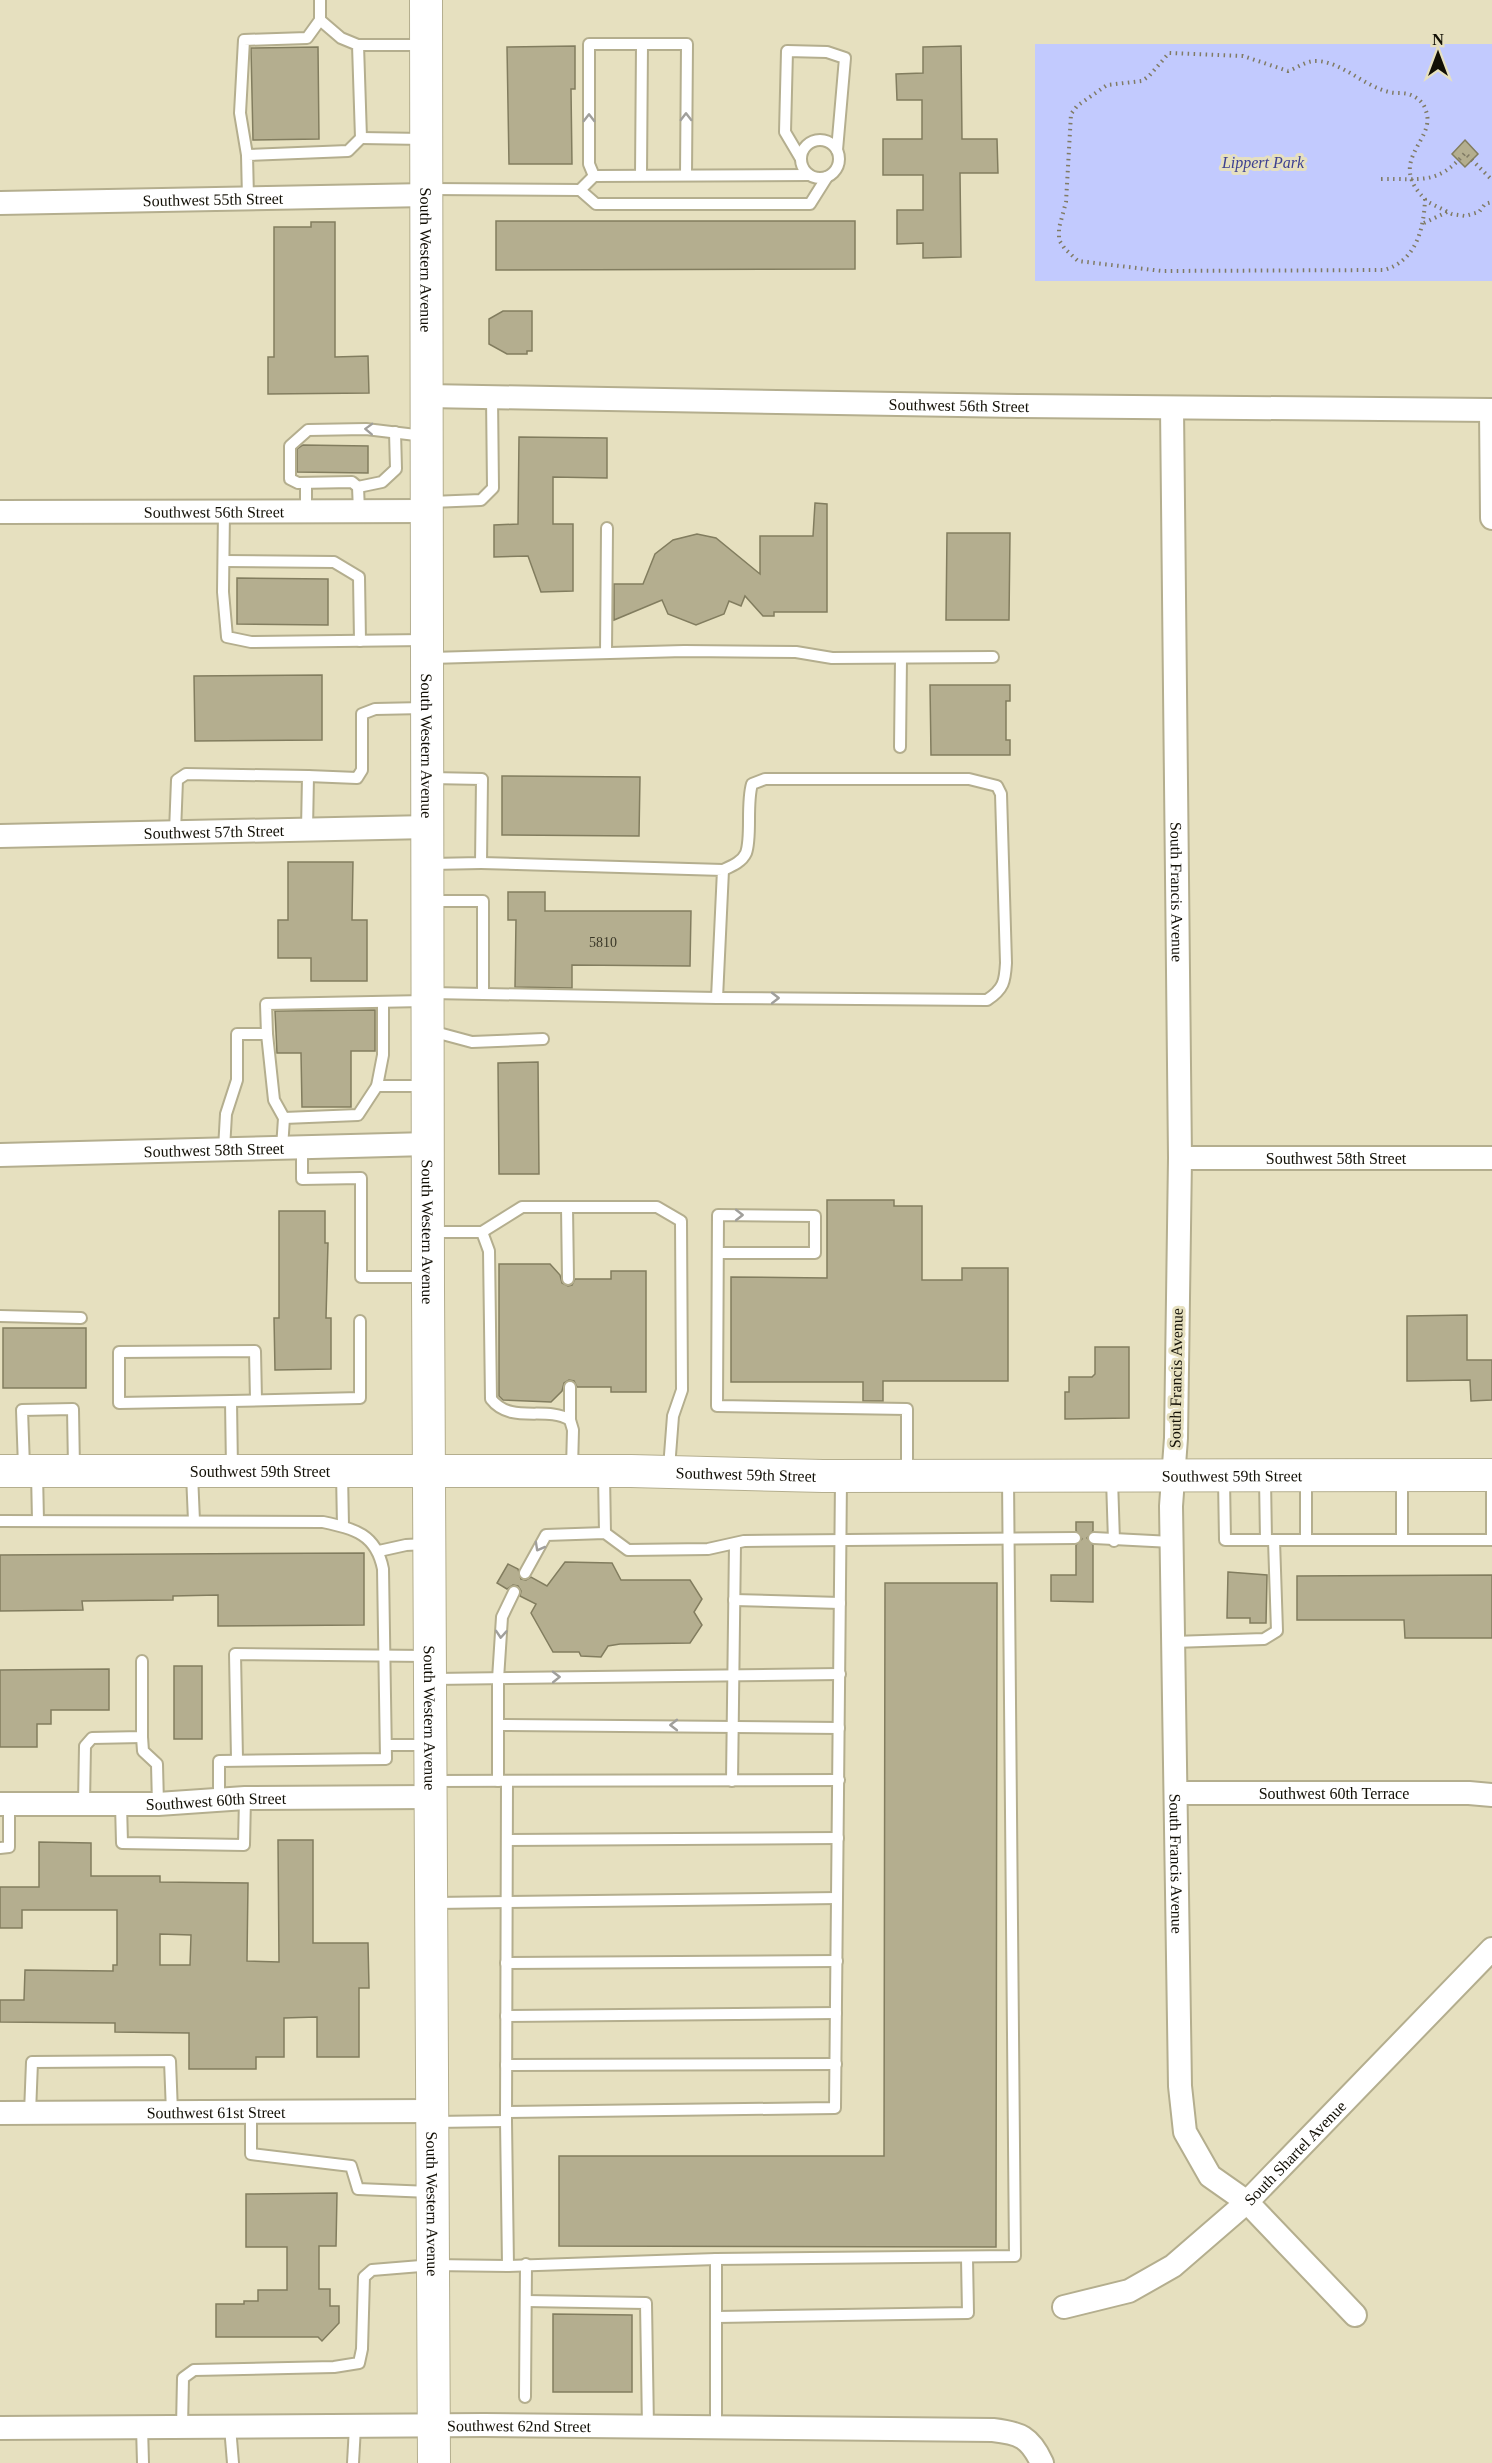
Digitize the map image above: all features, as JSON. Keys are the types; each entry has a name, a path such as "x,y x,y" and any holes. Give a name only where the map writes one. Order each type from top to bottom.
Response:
{"main road":[{"name":"South Western Avenue","path":"426,0 428,1277 434,2463"},
{"name":"Southwest 59th Street","path":"20,1471 604,1471 841,1476 1492,1476"}],"street":[{"name":"Southwest 55th Street","path":"0,203 427,192"},
{"name":"Southwest 56th Street","path":"427,396 1172,408 1492,410"},
{"name":"South Francis Avenue","path":"1172,408 1180,1158 1172,1542 1180,2086 1185,2132 1210,2176 1246,2202 1354,2315"},
{"path":"1492,410 1492,518"},
{"name":"Southwest 56th Street","path":"0,512 359,511 428,506"},
{"name":"Southwest 57th Street","path":"0,836 428,827"},
{"name":"Southwest 58th Street","path":"0,1155 428,1144"},
{"name":"Southwest 58th Street","path":"1180,1158 1492,1158"},
{"name":"Southwest 60th Street","path":"5,1804 158,1804 431,1789"},
{"name":"Southwest 60th Terrace","path":"1176,1793 1469,1793 1492,1795"},
{"name":"South Shartel Avenue","path":"1064,2307 1129,2291 1173,2266 1246,2202 1492,1949"},
{"name":"Southwest 61st Street","path":"0,2113 251,2112 433,2116"},
{"name":"Southwest 62nd Street","path":"0,2428 434,2426 993,2430 1016,2432 1038,2454"}],"lane":[{"path":"248,198 247,155 240,113 244,40 307,39 320,20 320,0"},
{"path":"320,20 341,38 358,45 426,45"},
{"path":"594,176 590,164 589,44 687,44 686,175"},
{"path":"640,175 642,44"},
{"path":"358,45 361,138"},
{"path":"427,192 580,190 596,204 810,204 839,163 837,150 845,58 827,52 787,51 785,132 801,159 804,170 815,178 827,177"},
{"path":"247,155 348,151 361,138 427,139"},
{"path":"801,159 806,147 816,140 828,142 837,150"},
{"path":"580,190 594,176 809,175"},
{"path":"428,506 482,500 493,488 492,397"},
{"path":"359,511 358,487 352,482 306,483 290,479 288,459 290,446 308,430 366,429 427,437"},
{"path":"358,487 382,482 396,470 395,432"},
{"path":"306,483 306,511"},
{"path":"225,511 223,592 227,637 252,642 360,641 428,649 606,653 796,652 832,658 993,657"},
{"path":"606,653 607,528"},
{"path":"224,561 334,562 359,577 360,641"},
{"path":"900,747 901,658"},
{"path":"175,832 177,780 186,774 357,778 362,770 362,714 375,708 428,708"},
{"path":"307,830 308,776"},
{"path":"428,778 482,779 481,863"},
{"path":"428,864 481,863 723,870 737,864 746,852 749,796 752,784 765,779 969,779 997,786 1001,794 1006,963 1005,984 999,992 987,1000 483,994 428,1008 383,1002 266,1004 274,1100 284,1118 302,1179 361,1178 361,1277 428,1277"},
{"path":"717,998 723,870"},
{"path":"428,901 483,901 483,994"},
{"path":"284,1118 358,1115 377,1086 383,1055 383,1002"},
{"path":"428,1008 472,1042 543,1039"},
{"path":"224,1149 226,1114 237,1080 237,1034 267,1034"},
{"path":"377,1086 428,1086"},
{"path":"428,1232 482,1232 522,1207 657,1207 681,1221 682,1390 673,1416 669,1472"},
{"path":"567,1207 568,1279"},
{"path":"718,1253 815,1253 815,1216 718,1215 717,1406 907,1409 908,1476"},
{"path":"482,1232 489,1251 494,1288 494,1371 491,1399 497,1407 524,1414 561,1414 570,1420"},
{"path":"0,1317 81,1318"},
{"path":"256,1400 255,1351 119,1352 119,1403 360,1398 360,1321"},
{"path":"570,1387 570,1420 573,1430 572,1471"},
{"path":"231,1401 232,1472"},
{"path":"38,1521 20,1471 22,1410 73,1409 74,1471"},
{"path":"604,1471 605,1533"},
{"path":"192,1472 194,1521"},
{"path":"342,1472 343,1526"},
{"path":"433,2116 835,2108 841,1476"},
{"path":"182,2427 183,2378 194,2370 334,2367 359,2363 362,2349 364,2277 372,2270 434,2265 508,2266 716,2259 1015,2256 1008,1476"},
{"path":"1112,1476 1114,1541"},
{"path":"1224,1476 1225,1540 1492,1540 1492,1476"},
{"path":"1173,1642 1264,1639 1276,1631 1265,1476"},
{"path":"1306,1476 1306,1540"},
{"path":"1402,1476 1402,1540"},
{"path":"0,1521 304,1522 343,1526 360,1533 380,1551 383,1569 386,1759 219,1761 219,1800"},
{"path":"525,1573 546,1534 605,1533 628,1550 708,1549 744,1541 1075,1538"},
{"path":"1094,1538 1114,1541 1172,1542"},
{"path":"380,1551 406,1545 430,1544"},
{"path":"732,1781 735,1544"},
{"path":"508,2266 507,1840 498,1725 498,1679 502,1617 514,1592"},
{"path":"734,1600 840,1603"},
{"path":"237,1759 235,1654 385,1656 430,1667 498,1679 733,1673 840,1674"},
{"path":"142,1661 143,1752 157,1764 158,1804"},
{"path":"498,1725 733,1725 839,1728"},
{"path":"84,1804 85,1746 92,1738 142,1737"},
{"path":"386,1744 430,1746"},
{"path":"431,1789 503,1781 839,1780"},
{"path":"121,1804 122,1844 244,1845 245,1798"},
{"path":"0,1848 9,1847 5,1804"},
{"path":"507,1840 838,1838"},
{"path":"432,1903 837,1898"},
{"path":"506,1963 837,1961"},
{"path":"506,2016 836,2013"},
{"path":"30,2113 32,2062 170,2061 172,2112"},
{"path":"506,2065 836,2064"},
{"path":"251,2112 251,2154 351,2166 358,2189 434,2192"},
{"path":"717,2317 968,2313 967,2258"},
{"path":"716,2259 716,2428"},
{"path":"525,2397 526,2264"},
{"path":"526,2301 646,2303 648,2429"},
{"path":"142,2427 143,2463"},
{"path":"230,2427 233,2463"},
{"path":"353,2463 355,2427"}],"path":[{"path":"1425,199 1424,223 1414,249 1397,267 1384,270 1162,271 1091,265 1067,254 1059,240 1059,228 1067,191 1071,114 1077,106 1107,85 1142,81 1169,53 1243,56 1288,71 1306,62 1320,61 1388,92 1409,94 1421,100 1427,112 1427,126 1413,150 1411,178 1425,199 1458,216 1473,215 1492,202"},
{"path":"1381,179 1442,175 1465,153 1492,180"},
{"path":"1424,223 1448,212"}],"green space":[{"name":"Lippert Park","path":"1035,44 1492,44 1492,281 1035,281"}],"building":[{"path":"575,46 575,89 571,89 572,164 509,164 507,47"},
{"path":"961,46 962,139 997,139 998,173 960,173 961,257 923,258 923,243 897,244 897,210 923,210 923,175 883,175 883,139 922,139 922,100 897,100 896,74 923,73 923,47"},
{"path":"318,47 319,139 253,140 251,48"},
{"path":"1465,140 1478,154 1465,167 1452,154"},
{"path":"496,221 855,221 855,269 496,270"},
{"path":"311,222 335,222 335,357 368,356 369,393 268,394 268,357 274,357 274,227 311,227"},
{"path":"503,311 532,311 532,351 527,351 527,354 507,354 489,344 489,319"},
{"path":"519,437 607,438 607,478 553,477 553,524 573,524 573,591 541,592 528,556 494,557 494,525 518,524"},
{"path":"303,445 368,446 368,473 297,472 297,449"},
{"path":"815,503 827,504 827,612 774,612 774,616 763,616 745,596 741,606 729,601 724,614 696,625 668,614 662,600 614,620 614,584 643,584 655,554 673,540 697,534 716,538 760,574 760,536 813,536"},
{"path":"947,533 1010,533 1009,620 946,620"},
{"path":"237,578 328,579 328,625 237,624"},
{"path":"322,675 322,740 195,741 194,676"},
{"path":"930,685 1010,685 1010,701 1006,701 1006,740 1010,740 1010,755 931,755"},
{"path":"502,776 640,777 639,836 502,835"},
{"path":"288,862 353,862 352,920 367,920 367,981 311,981 311,958 278,958 278,920 288,920"},
{"path":"508,892 545,892 545,911 691,911 690,966 572,965 572,988 515,987 516,920 508,920"},
{"path":"375,1010 375,1051 351,1051 351,1107 302,1107 301,1053 277,1053 275,1011"},
{"path":"538,1062 539,1174 499,1174 498,1063"},
{"path":"827,1200 894,1200 894,1206 922,1206 922,1280 962,1280 962,1268 1008,1268 1008,1381 883,1381 883,1401 863,1401 863,1382 731,1382 731,1277 827,1278"},
{"path":"279,1211 325,1211 325,1243 328,1243 326,1318 331,1318 331,1369 275,1370 274,1318 279,1318"},
{"path":"499,1264 550,1264 560,1275 562,1283 568,1286 572,1285 575,1279 611,1279 611,1271 646,1271 646,1392 611,1392 611,1387 577,1387 574,1381 569,1380 564,1383 562,1391 551,1402 503,1400 499,1396"},
{"path":"1467,1315 1467,1360 1492,1360 1492,1400 1471,1401 1470,1380 1407,1381 1407,1316"},
{"path":"3,1328 86,1328 86,1388 3,1388"},
{"path":"1095,1347 1129,1347 1129,1418 1065,1419 1065,1392 1069,1392 1069,1377 1092,1377 1095,1374"},
{"path":"1076,1522 1093,1522 1093,1531 1087,1538 1093,1545 1093,1602 1051,1601 1051,1575 1076,1575 1076,1545 1082,1539 1076,1531"},
{"path":"364,1553 364,1625 218,1626 218,1595 173,1596 173,1600 82,1601 83,1610 0,1611 0,1555"},
{"path":"565,1562 612,1563 621,1580 690,1580 702,1599 694,1612 702,1625 690,1643 620,1644 608,1646 601,1657 581,1656 579,1652 553,1652 531,1613 536,1604 520,1596 521,1591 518,1586 513,1585 507,1589 497,1583 508,1564 518,1569 521,1579 526,1580 531,1577 547,1586"},
{"path":"1228,1572 1267,1575 1266,1623 1250,1623 1250,1618 1227,1618"},
{"path":"1492,1575 1492,1638 1405,1638 1404,1620 1297,1620 1297,1576"},
{"path":"885,1583 997,1583 996,2247 559,2246 559,2156 884,2156"},
{"path":"174,1666 202,1666 202,1739 174,1739"},
{"path":"109,1669 109,1710 51,1710 51,1724 37,1724 37,1747 0,1747 0,1670"},
{"path":"278,1840 313,1840 313,1943 368,1943 369,1988 359,1988 359,2057 317,2057 317,2017 284,2018 284,2057 256,2057 256,2069 189,2069 189,2033 115,2032 115,2023 0,2022 0,2000 24,2000 25,1970 113,1971 113,1965 117,1965 117,1910 22,1910 22,1928 0,1928 0,1887 39,1887 39,1842 91,1843 91,1876 160,1876 160,1882 248,1883 247,1961 279,1962","holes":["160,1934 191,1935 190,1965 160,1965"]},
{"path":"337,2193 336,2246 319,2246 319,2289 330,2289 330,2306 339,2306 339,2323 322,2341 318,2337 216,2337 216,2304 244,2304 244,2301 258,2301 258,2290 287,2290 287,2247 246,2247 246,2194"},
{"path":"553,2314 632,2315 632,2392 553,2392"}]}
